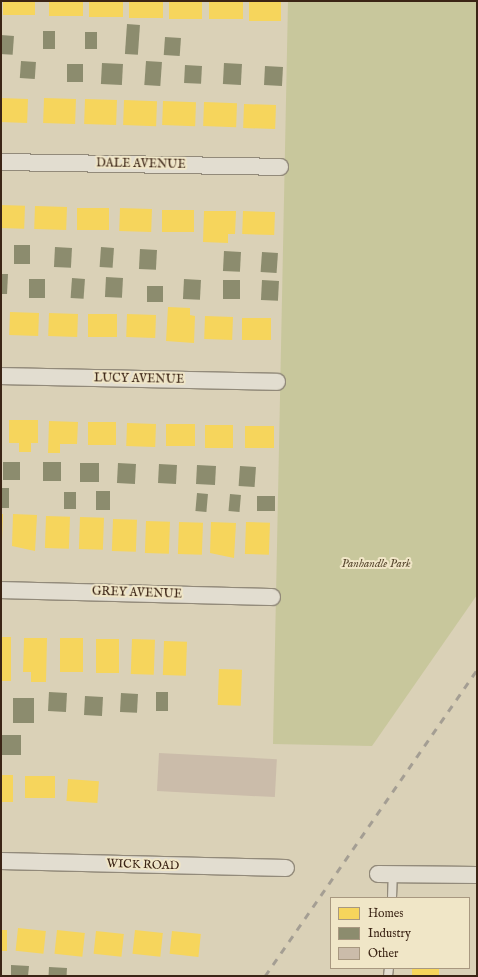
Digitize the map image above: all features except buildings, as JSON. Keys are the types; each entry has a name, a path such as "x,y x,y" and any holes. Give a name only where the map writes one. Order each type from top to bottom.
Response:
{"street":[{"name":"DALE AVENUE","path":"1,162 280,167"},
{"name":"LUCY AVENUE","path":"1,376 277,382"},
{"name":"GREY AVENUE","path":"1,590 272,597"},
{"name":"WICK ROAD","path":"1,861 286,868"},
{"path":"385,874 477,875"}],"lane":[{"path":"385,874 392,897"}],"green space":[{"name":"Panhandle Park","path":"288,1 477,1 477,595 372,746 273,744"}],"railway":[{"path":"265,976 477,670"}]}
